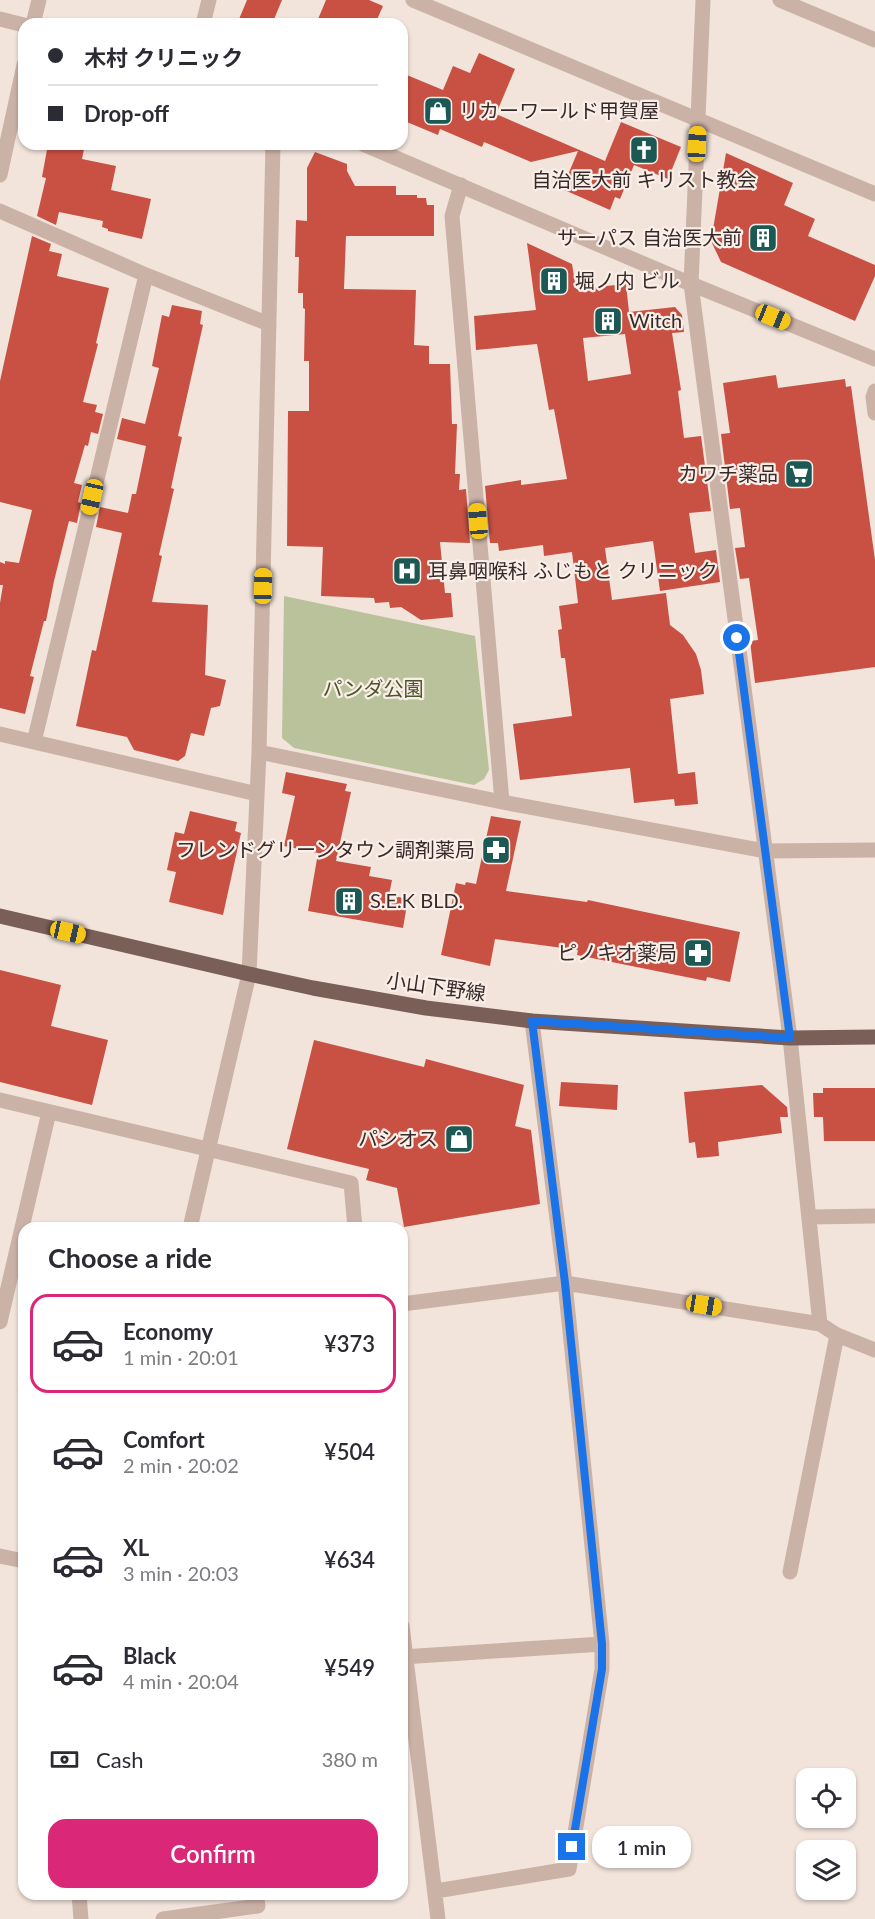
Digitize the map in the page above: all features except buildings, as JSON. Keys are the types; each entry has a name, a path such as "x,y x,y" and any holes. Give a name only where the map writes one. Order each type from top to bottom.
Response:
{"main road":[{"name":"小山下野線","path":"0,916 313,988 426,1008 532,1021 790,1038 875,1038"}],"street":[{"path":"34,18 39,0"},
{"path":"204,18 209,0"},
{"path":"413,0 875,194"},
{"path":"703,0 691,284 790,1038 820,1324"},
{"path":"780,0 875,40"},
{"path":"0,19 18,24"},
{"path":"0,175 18,92"},
{"path":"191,1222 249,974 259,752 273,150"},
{"path":"377,150 691,284 875,359"},
{"path":"461,185 452,216 502,802"},
{"path":"0,212 146,275 268,324"},
{"path":"34,742 146,275"},
{"path":"875,391 873,397 875,414"},
{"path":"0,734 257,794"},
{"path":"259,752 502,802 765,850 875,850"},
{"path":"436,1891 569,1869 602,1669 602,1644 565,1283 532,1021"},
{"path":"0,1100 351,1183 354,1222"},
{"path":"23,1222 49,1112"},
{"path":"810,1216 875,1216"},
{"path":"0,1322 18,1245"},
{"path":"408,1303 565,1283 820,1324 837,1335 875,1350"},
{"path":"790,1572 837,1335"},
{"path":"0,1556 18,1560"},
{"path":"408,1658 602,1644"},
{"path":"408,1687 438,1919"},
{"path":"79,1900 81,1919"},
{"path":"163,1919 258,1906 257,1900"}],"green space":[{"name":"パンダ公園","path":"284,596 475,636 489,770 484,779 474,785 294,748 282,738"}],"place":[{"name":"リカーワールド甲賀屋","path":"438,111"},
{"name":"自治医大前 キリスト教会","path":"644,150"},
{"name":"サーパス 自治医大前","path":"763,238"},
{"name":"堀ノ内 ビル","path":"554,281"},
{"name":"Witch","path":"608,321"},
{"name":"カワチ薬品","path":"799,474"},
{"name":"耳鼻咽喉科 ふじもと クリニック","path":"407,571"},
{"name":"フレンドグリーンタウン調剤薬局","path":"496,850"},
{"name":"S.E.K BLD.","path":"349,901"},
{"name":"ピノキオ薬局","path":"698,953"},
{"name":"パシオス","path":"459,1139"}],"route":[{"path":"572,1847 602,1669 602,1644 565,1283 532,1021 790,1038 737,638"}]}
